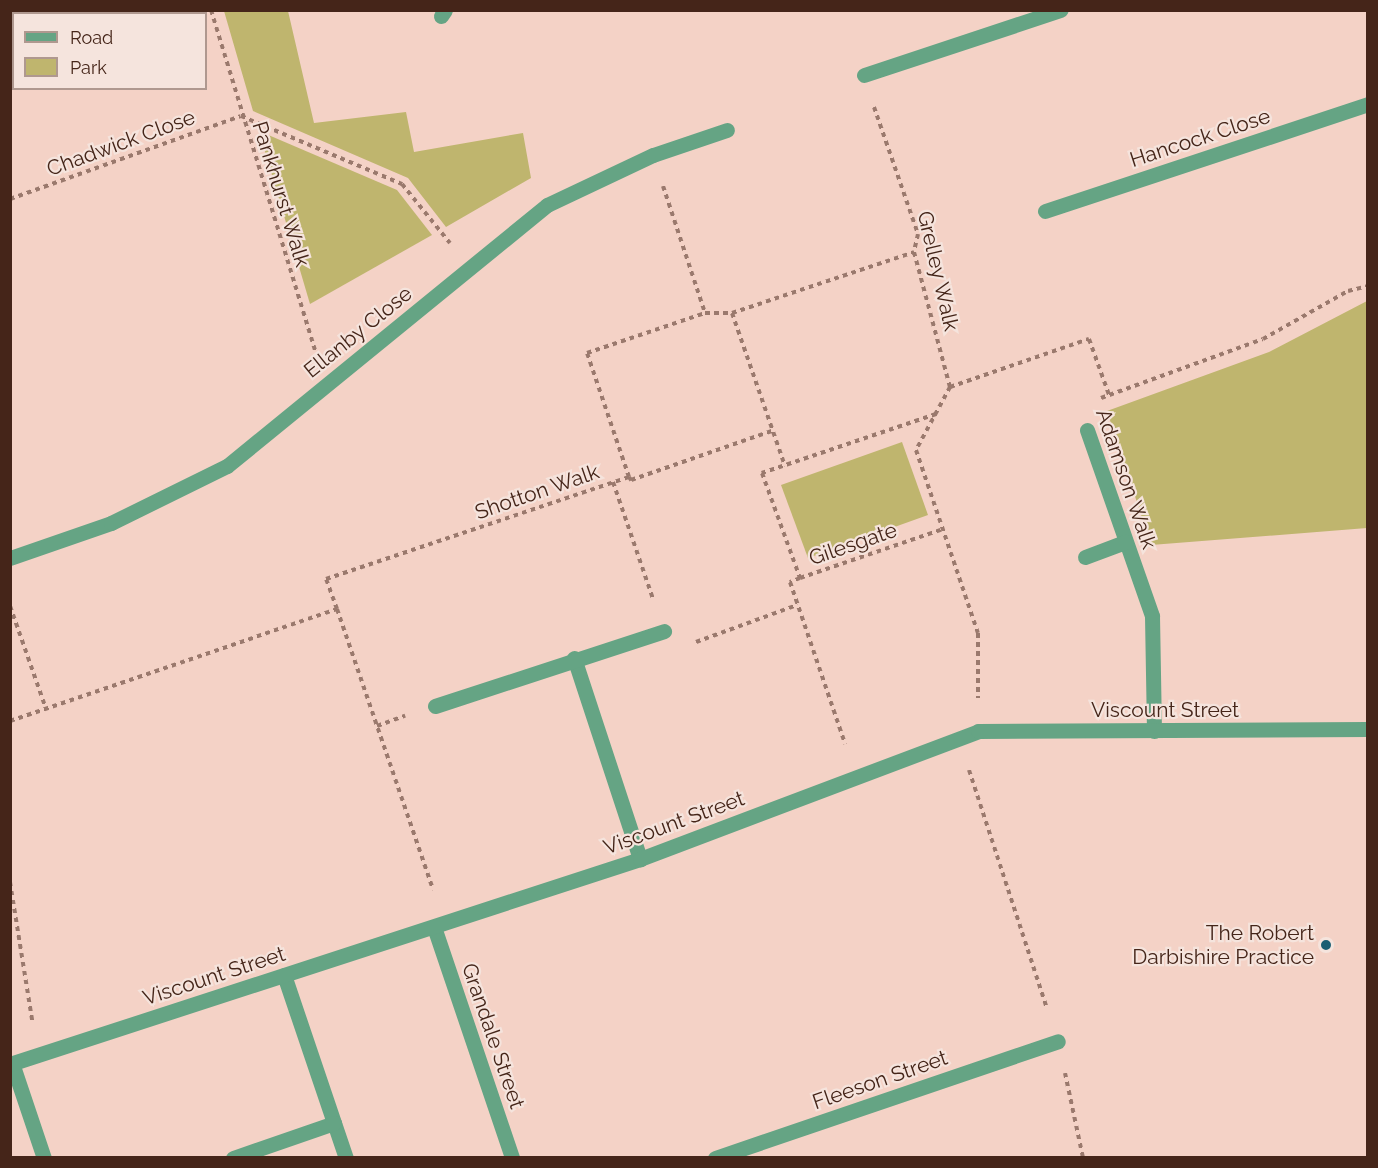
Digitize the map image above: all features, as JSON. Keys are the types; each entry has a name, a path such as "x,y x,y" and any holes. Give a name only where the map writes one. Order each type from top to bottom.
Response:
{"street":[{"path":"864,75 1061,10"},
{"name":"Hancock Close","path":"1045,211 1368,104"},
{"name":"Ellanby Close","path":"10,558 111,524 227,466 547,205 653,155 727,130"},
{"name":"Adamson Walk","path":"1087,430 1152,616 1154,731"},
{"path":"1085,557 1125,542"},
{"path":"435,706 574,658 664,631"},
{"path":"574,658 640,859"},
{"name":"Viscount Street","path":"11,1064 640,859 978,731 1368,729"},
{"name":"Grandale Street","path":"434,927 512,1158"},
{"path":"284,975 346,1158"},
{"name":"Fleeson Street","path":"716,1158 1058,1041"},
{"path":"11,1064 44,1158"},
{"path":"233,1158 334,1123"}],"path":[{"name":"Pankhurst Walk","path":"211,10 241,116 325,386"},
{"name":"Grelley Walk","path":"864,75 918,234 914,252 950,387"},
{"name":"Chadwick Close","path":"10,199 241,116"},
{"path":"241,116 402,184 471,269"},
{"path":"653,155 705,314"},
{"name":"Shotton Walk","path":"337,609 326,579 629,477 587,353 705,314 732,313 914,252"},
{"name":"Adamson Walk","path":"1087,430 1078,406 1263,339 1348,291 1368,286"},
{"path":"732,313 784,466"},
{"path":"978,701 978,633 916,450 950,387 1089,339 1109,395"},
{"name":"Gilesgate","path":"936,414 762,473 800,578 943,529"},
{"path":"629,477 631,480 772,430"},
{"path":"613,482 671,651 798,606"},
{"path":"800,578 790,582 857,776"},
{"path":"10,606 46,709"},
{"path":"10,721 337,609 434,894"},
{"path":"968,766 1058,1041 1083,1158"},
{"path":"10,882 34,1029"}],"green space":[{"path":"224,11 288,11 314,123 406,112 414,152 523,133 531,178 446,227 408,178 253,111"},
{"path":"259,131 397,190 432,235 310,304"},
{"path":"1367,301 1367,528 1151,545 1107,411 1269,352"},
{"path":"902,442 928,515 808,558 781,485"}],"place":[{"name":"The Robert Darbishire Practice","path":"1326,945"}]}
